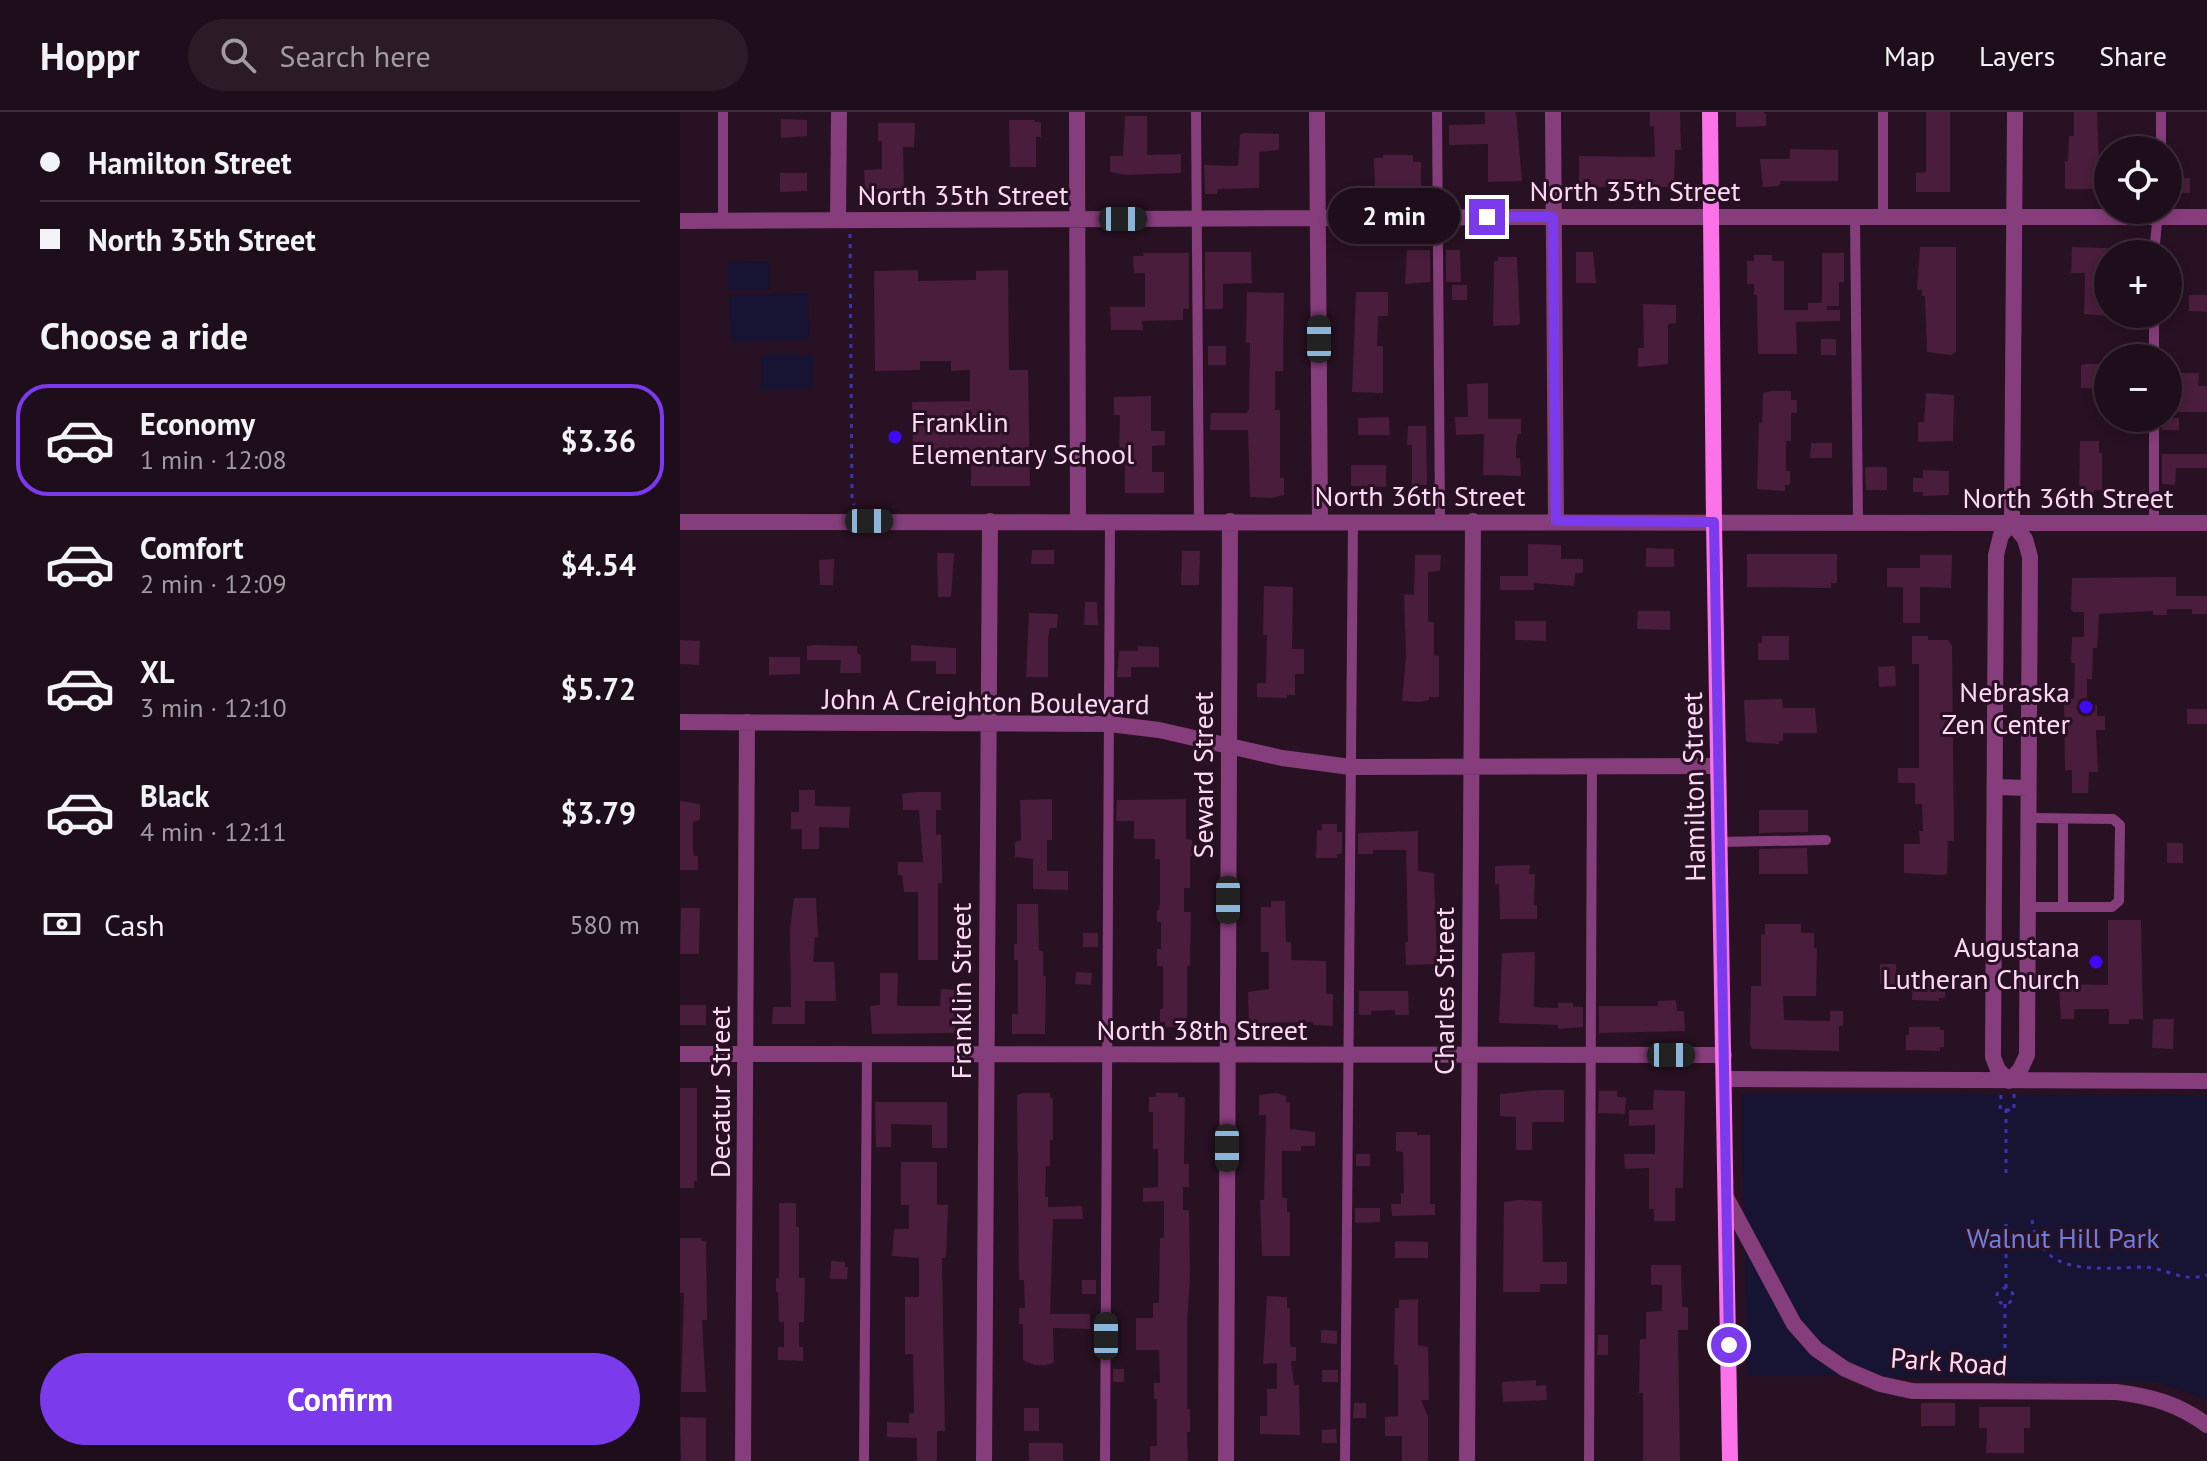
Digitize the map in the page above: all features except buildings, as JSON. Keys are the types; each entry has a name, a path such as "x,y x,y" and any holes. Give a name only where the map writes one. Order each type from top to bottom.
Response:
{"main road":[{"name":"Hamilton Street","path":"1710,112 1730,1461"}],"street":[{"path":"838,220 839,112"},
{"path":"1077,112 1078,521"},
{"path":"1317,112 1320,521"},
{"path":"1553,112 1556,521"},
{"path":"2008,1089 2027,1055 2030,557 2025,539 2012,523 2015,112"},
{"name":"North 35th Street","path":"680,221 2094,215"},
{"name":"North 35th Street","path":"2182,215 2207,217"},
{"name":"Franklin Street","path":"984,1461 990,521"},
{"name":"Seward Street","path":"1226,1461 1230,521"},
{"name":"Charles Street","path":"1467,1461 1473,521"},
{"name":"North 36th Street","path":"680,522 2207,523"},
{"path":"2008,1089 1993,1057 1996,555 2001,535 2012,523"},
{"name":"John A Creighton Boulevard","path":"680,722 1109,724 1159,730 1282,758 1351,767 1718,766"},
{"name":"Decatur Street","path":"743,1461 747,722"},
{"path":"1995,787 2028,788"},
{"name":"North 38th Street","path":"680,1054 1724,1055"},
{"path":"1725,1079 2008,1089 2207,1081"},
{"name":"Park Road","path":"1727,1199 1794,1324 1831,1361 1864,1379 1912,1391 2116,1392 2142,1395 2181,1408 2207,1425"}],"lane":[{"path":"723,112 723,221"},
{"path":"1196,112 1199,521"},
{"path":"1437,112 1440,521"},
{"path":"1883,112 1883,216"},
{"path":"2161,112 2161,136"},
{"path":"1855,216 1858,522"},
{"path":"2154,432 2154,523"},
{"path":"1105,1461 1110,521"},
{"path":"1345,1461 1353,521"},
{"path":"1589,1461 1592,767"},
{"path":"2028,818 2113,819 2120,825 2119,901 2112,907 2028,907"},
{"path":"2063,819 2063,907"},
{"path":"1720,842 1826,840"},
{"path":"864,1461 867,1054"}],"path":[{"path":"850,234 852,499 854,505 862,508"},
{"path":"2008,1089 2014,1110 2000,1110 2008,1089"},
{"path":"2006,1110 2006,1173"},
{"path":"2006,1220 2006,1288 2013,1295 2012,1301 2005,1304 1997,1296 1999,1291 2006,1288"},
{"path":"2032,1220 2042,1248 2062,1264 2150,1267 2195,1279 2207,1275"},
{"path":"2005,1304 2005,1371"}],"green space":[{"path":"769,261 770,290 728,291 728,262"},
{"path":"808,293 809,340 730,342 729,295"},
{"path":"761,355 813,355 813,389 761,390"},
{"name":"Walnut Hill Park","path":"1742,1094 2207,1095 2207,1399 2156,1382 1747,1375"}],"place":[{"name":"Franklin Elementary School","path":"895,437"},
{"name":"Nebraska Zen Center","path":"2086,707"},
{"name":"Augustana Lutheran Church","path":"2096,962"}],"route":[{"path":"1487,217 1553,217 1556,521 1714,522 1729,1345"}]}
